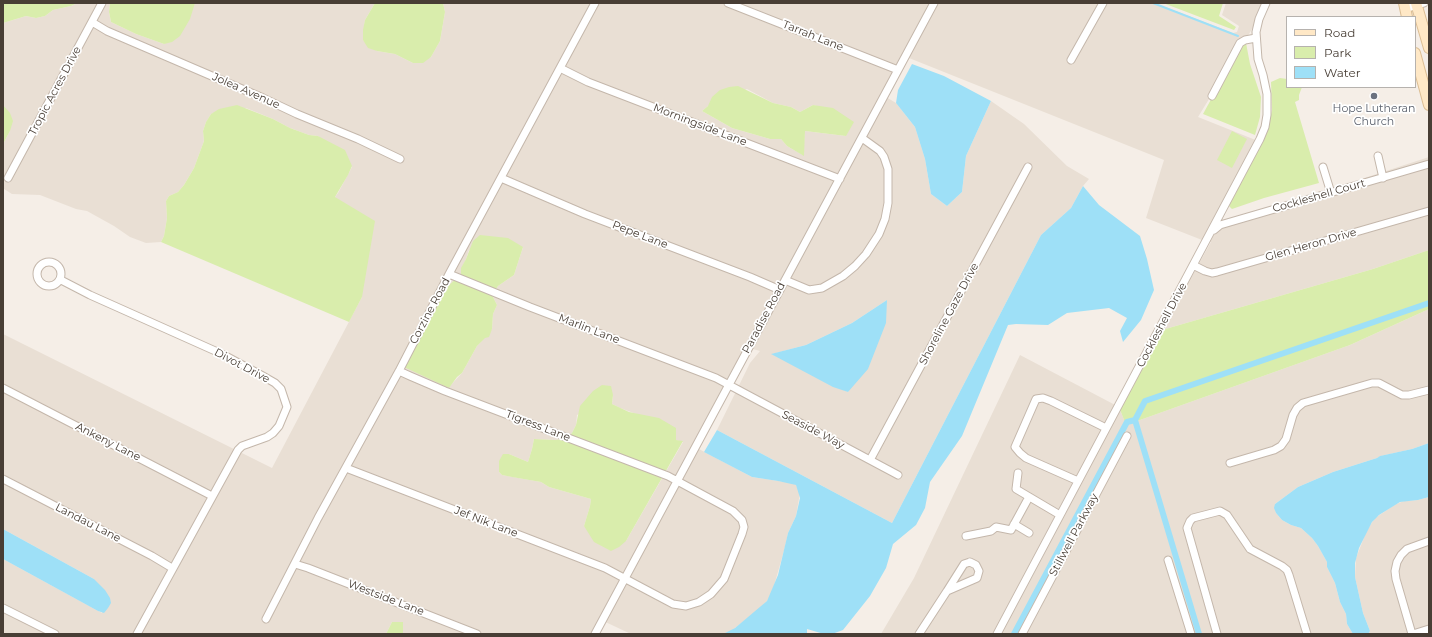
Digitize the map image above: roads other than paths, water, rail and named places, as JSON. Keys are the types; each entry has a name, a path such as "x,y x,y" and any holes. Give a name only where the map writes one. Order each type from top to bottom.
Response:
{"street":[{"name":"Tropic Acres Drive","path":"8,178 102,3"},
{"name":"Corzine Road","path":"266,619 366,428 400,370 449,274 595,3"},
{"name":"Tarrah Lane","path":"728,3 898,70"},
{"name":"Paradise Road","path":"595,634 934,3"},
{"path":"1071,60 1103,3"},
{"name":"Cockleshell Drive","path":"996,634 1260,139 1267,115 1267,94 1258,59 1256,38 1258,19 1266,3"},
{"path":"1405,10 1419,4 1429,48"},
{"name":"Jolea Avenue","path":"92,22 107,31 358,139 400,159"},
{"path":"1212,96 1240,43 1245,40 1256,38"},
{"path":"1416,57 1429,105"},
{"name":"Morningside Lane","path":"560,68 603,87 840,179"},
{"path":"785,280 809,290 822,288 843,276 855,266 866,254 879,234 885,219 888,203 888,169 884,156 880,151 862,138"},
{"path":"1378,156 1383,178"},
{"name":"Cockleshell Court","path":"1211,233 1220,225 1429,164"},
{"name":"Shoreline Gaze Drive","path":"870,460 1028,167"},
{"path":"1323,167 1331,193"},
{"name":"Pepe Lane","path":"501,178 585,214 750,277 780,290"},
{"name":"Glen Heron Drive","path":"1193,265 1205,271 1212,273 1217,272 1429,211"},
{"name":"Marlin Lane","path":"449,274 728,384"},
{"name":"Divot Drive","path":"61,280 90,295 222,354 275,383 281,389 287,407 279,426 273,433 267,437 242,446 238,450 137,634"},
{"name":"Tigress Lane","path":"400,370 410,376 445,391 536,424 668,476 733,511 742,520 744,527 742,534 724,579 711,594 699,602 686,606 679,606 625,578"},
{"path":"1230,463 1274,450 1282,446 1286,439 1293,415 1297,408 1303,403 1372,383 1379,383 1402,395 1410,395 1429,390"},
{"name":"Seaside Way","path":"728,384 898,475"},
{"name":"Ankeny Lane","path":"3,388 212,496"},
{"path":"1078,481 1026,458 1015,447 1036,400 1043,398 1051,401 1106,428"},
{"name":"Stillwell Parkway","path":"1022,634 1127,436"},
{"name":"Jef Nik Lane","path":"346,468 605,568 625,578"},
{"path":"1018,473 1016,489 1060,515"},
{"name":"Landau Lane","path":"3,479 152,556 172,568"},
{"path":"966,536 991,531 996,527 1011,530 1029,497"},
{"path":"1217,634 1186,528 1193,518 1220,511 1228,514 1250,549 1287,570 1290,575 1307,634"},
{"path":"1014,524 1030,533"},
{"path":"1429,541 1407,549 1397,562 1395,571 1412,634 1429,629"},
{"path":"1168,560 1191,634"},
{"path":"919,634 964,564 970,562 976,565 979,571 977,578 947,591"},
{"name":"Westside Lane","path":"295,564 477,634"},
{"path":"3,608 55,634"}],"water":[{"path":"912,64 944,76 991,101 966,156 962,192 947,206 931,194 925,159 915,127 896,103 898,90"},
{"path":"1083,186 1099,205 1140,236 1154,290 1141,320 1123,342 1120,331 1127,318 1109,308 1067,313 1048,325 1008,325 962,436 930,482 925,508 916,525 893,544 886,568 870,596 843,630 832,634 824,634 807,629 807,634 723,634 735,628 767,601 778,575 788,533 796,516 800,498 796,485 752,477 704,452 717,430 892,523 1041,235 1071,208"},
{"path":"887,300 886,323 868,369 848,392 833,387 771,354 806,345 852,323"},
{"path":"1429,443 1429,497 1400,502 1379,515 1372,522 1359,548 1355,563 1355,577 1363,613 1370,631 1368,634 1353,634 1347,624 1346,614 1340,602 1335,583 1327,567 1327,562 1318,546 1301,528 1282,520 1276,513 1274,508 1275,504 1298,487 1333,472 1380,456 1412,449"},
{"path":"3,529 94,579 105,590 110,598 111,603 108,608 104,613 98,611 3,559"}],"waterway":[{"path":"1153,3 1238,36"},
{"path":"1199,634 1135,420 1145,401 1429,303"},
{"path":"1014,634 1127,422 1135,420"}],"place":[{"name":"Hope Lutheran Church","path":"1374,96"}]}
